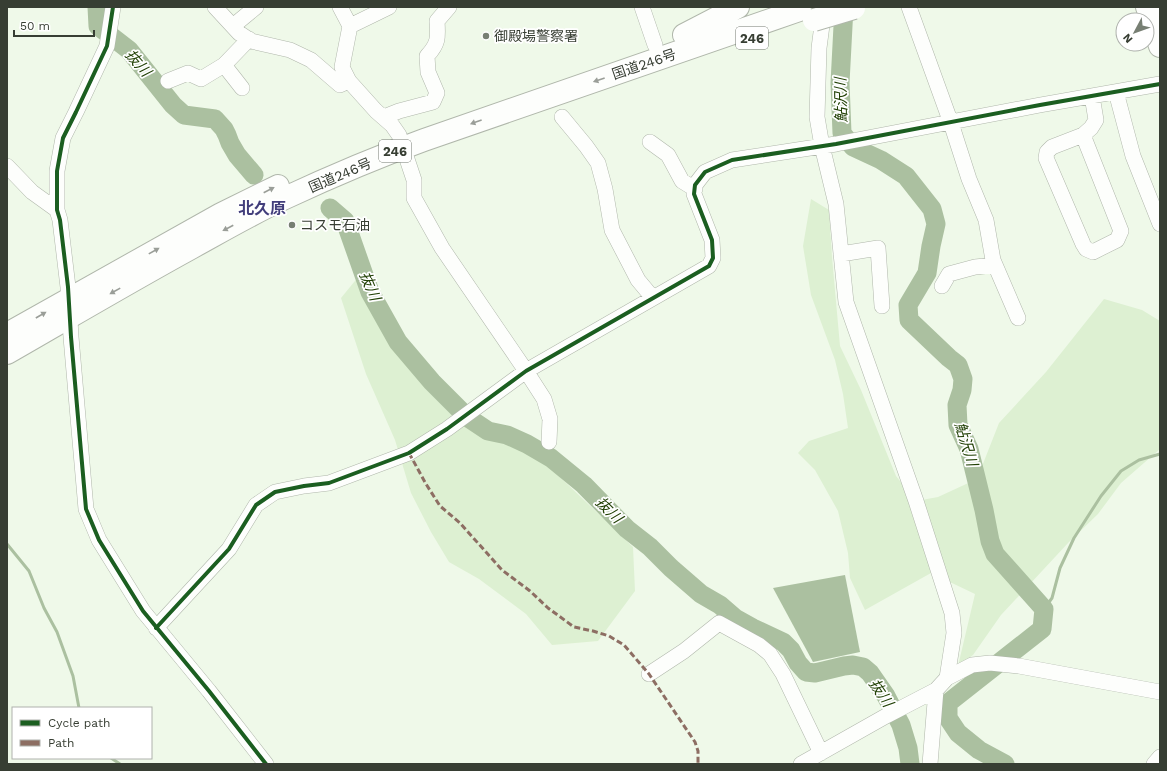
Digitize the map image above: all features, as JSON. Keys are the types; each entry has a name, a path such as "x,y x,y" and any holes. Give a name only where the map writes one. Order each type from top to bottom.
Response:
{"highway":[{"name":"246","path":"687,42 738,7"},
{"name":"国道246号","path":"401,141 513,109 687,42 764,7"},
{"name":"246","path":"687,42 734,43 815,11 856,7"},
{"path":"1146,7 1160,46"},
{"name":"国道246号","path":"7,334 69,308 162,265 284,199 401,141 516,92 655,45 687,42"},
{"name":"国道246号","path":"7,353 69,308"}],"street":[{"path":"215,7 233,26 251,41 290,50 311,60 340,85 350,81"},
{"path":"233,26 256,7"},
{"path":"340,7 350,26 342,67 350,81 376,111 384,117 401,141 414,180 414,198 442,248 544,399 550,419 549,442"},
{"path":"350,26 389,7"},
{"path":"384,117 399,111 433,102 437,93 428,72 427,56 434,48 438,36 437,21 449,7"},
{"path":"642,7 655,45"},
{"path":"909,7 951,123 969,179 986,220 993,260 1018,318"},
{"path":"113,8 107,46 63,138 57,171 57,210 60,220 69,308 86,509 99,540 142,611 209,691 266,764"},
{"path":"815,11 820,48 817,117 829,145 846,302 916,501 952,613 954,633 947,678"},
{"path":"168,82 188,73 201,79 224,65 249,39"},
{"path":"224,65 242,88"},
{"path":"156,628 229,549 256,505 275,492 328,483 409,453 459,421 526,371 709,266 713,258 712,240 694,194 695,185 705,172 732,160 829,145 1160,84"},
{"path":"1116,92 1133,156 1160,224"},
{"path":"1084,135 1121,231 1117,240 1093,252 1086,249 1083,244 1046,158 1047,152 1052,147 1084,135 1091,128 1096,120 1092,96"},
{"path":"562,117 598,163 605,189 612,230 638,280 653,298"},
{"path":"650,142 668,156 682,181 695,189"},
{"path":"7,166 32,192 57,210"},
{"path":"841,254 878,248 882,306"},
{"path":"942,286 948,274 975,267 995,265"},
{"path":"649,674 684,651 719,623 759,645 770,654 783,674 822,753"},
{"path":"801,764 936,690 947,678 972,665 990,663 1019,666 1160,692"},
{"path":"930,764 936,690"},
{"path":"1154,764 1160,757"}],"shaded area":[{"path":"811,199 829,210 840,346 861,390 896,476 916,501 938,497 977,479 999,423 1046,372 1104,299 1142,310 1160,321 1160,449 1121,483 1098,514 1069,542 1001,615 973,655 958,666 975,594 931,573 865,610 850,578 848,553 838,511 815,470 798,453 809,441 848,428 843,394 835,360 811,295 803,246"},
{"path":"359,276 404,360 487,422 537,455 633,547 635,591 598,641 552,645 526,614 479,579 449,562 431,532 411,493 395,440 366,374 341,298"},
{"path":"845,575 860,652 813,662 773,588"}],"waterway":[{"name":"抜川","path":"97,7 98,26 129,50 173,105 184,115 215,119 224,129 237,155 254,175"},
{"name":"鮎沢川","path":"844,7 840,83 842,133 853,147 881,160 906,176 932,209 936,224 927,273 908,305 909,320 958,365 963,379 962,390 957,405 958,425 969,449 990,541 995,554 1044,609 1042,629 948,703 948,718 958,733 979,750 1005,764"},
{"name":"抜川","path":"330,208 345,221 370,292 398,342 432,382 467,417 488,431 507,435 527,444 551,458 584,485 627,529 650,547 671,568 701,594 720,605 735,618 783,642 791,650 798,663 806,672 815,673 853,665 863,667 870,673 886,696 901,725 908,748 910,764"},
{"path":"1044,609 1052,598 1060,568 1074,538 1101,496 1121,471 1139,460 1160,454"},
{"path":"7,544 29,571 44,608 57,632 73,676 79,707"},
{"path":"112,759 120,764"}],"marked path":[{"path":"409,453 440,506 460,523 502,570 530,591 548,608 574,627 609,636 624,645 649,674 695,742 698,751 698,764"}],"cycle path":[{"path":"113,7 107,46 63,138 57,171 57,210 60,220 68,287 86,509 99,540 143,611 209,691 266,764"},
{"path":"156,628 229,549 256,505 275,492 329,483 409,453 447,429 526,371 709,266 713,258 712,240 694,194 695,185 705,172 732,160 836,144 1040,105 1160,84"}],"place":[{"name":"御殿場警察署","path":"486,36"},
{"name":"コスモ石油","path":"292,225"}],"district":[{"name":"北久原","path":"262,208"}]}
